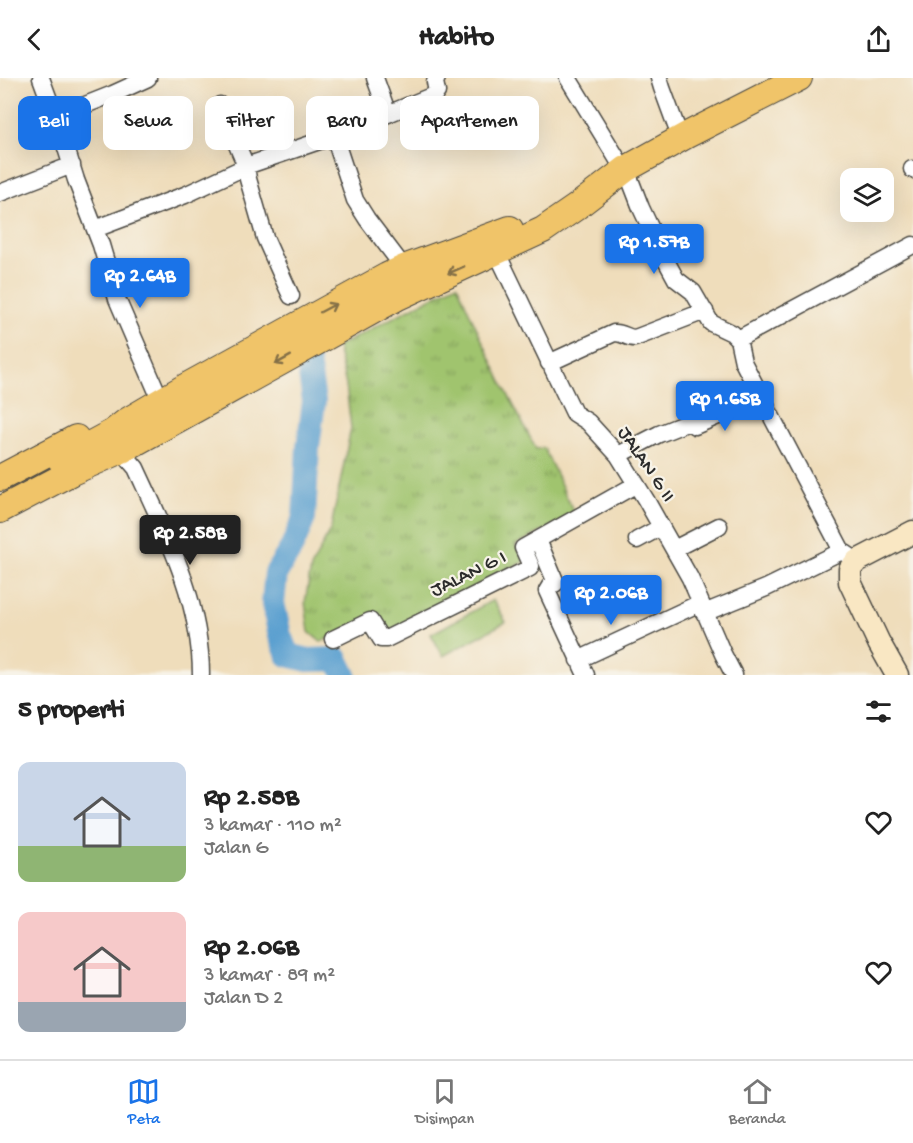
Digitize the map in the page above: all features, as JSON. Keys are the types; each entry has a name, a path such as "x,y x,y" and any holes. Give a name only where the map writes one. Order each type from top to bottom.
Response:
{"main road":[{"path":"0,524 398,297 543,230 556,222 622,165 632,150 768,78"},
{"path":"0,510 68,466 127,421 318,313 404,268 499,233 549,211 622,165 799,78"},
{"path":"0,478 99,426 127,421"},
{"path":"0,493 68,466 122,455"}],"street":[{"path":"41,78 48,96"},
{"path":"91,103 148,78"},
{"path":"375,78 382,96"},
{"path":"388,114 434,95 437,92 435,82 437,78"},
{"path":"568,78 622,165 676,279 693,292 711,323 732,333 738,339 743,362 850,556 850,582 897,675"},
{"path":"659,78 676,126"},
{"path":"94,229 185,195 246,166 306,146"},
{"path":"67,150 117,299 160,401"},
{"path":"239,150 246,166 265,238 291,296"},
{"path":"339,150 355,200 404,268"},
{"path":"0,193 72,165"},
{"path":"738,339 913,245"},
{"name":"JALAN G II","path":"497,252 574,413 588,422 618,455 646,500 690,578 734,675"},
{"path":"549,363 617,332 635,338 705,311"},
{"path":"618,455 659,434 689,422 695,426 762,397"},
{"path":"122,455 152,517 190,618 196,664 195,675"},
{"path":"122,455 135,468 158,516 189,596 198,636 201,675"},
{"path":"586,675 546,591 556,583 538,540 635,485"},
{"path":"674,549 719,526"},
{"path":"637,540 661,527"},
{"path":"578,660 657,624 765,588 913,532"},
{"name":"JALAN G I","path":"333,639 370,621 381,639 386,639 530,568 523,549 538,540"}],"green space":[{"path":"457,284 485,347 536,449 544,448 575,515 515,545 525,561 387,632 379,613 321,642 309,632 305,602 311,568 331,528 351,428 346,385 337,347"},
{"path":"493,600 506,622 443,656 431,634"}],"waterway":[{"path":"308,362 314,401 308,447 304,518 292,547 276,573 273,603 280,636 288,655 308,660 337,659 345,675"}]}
